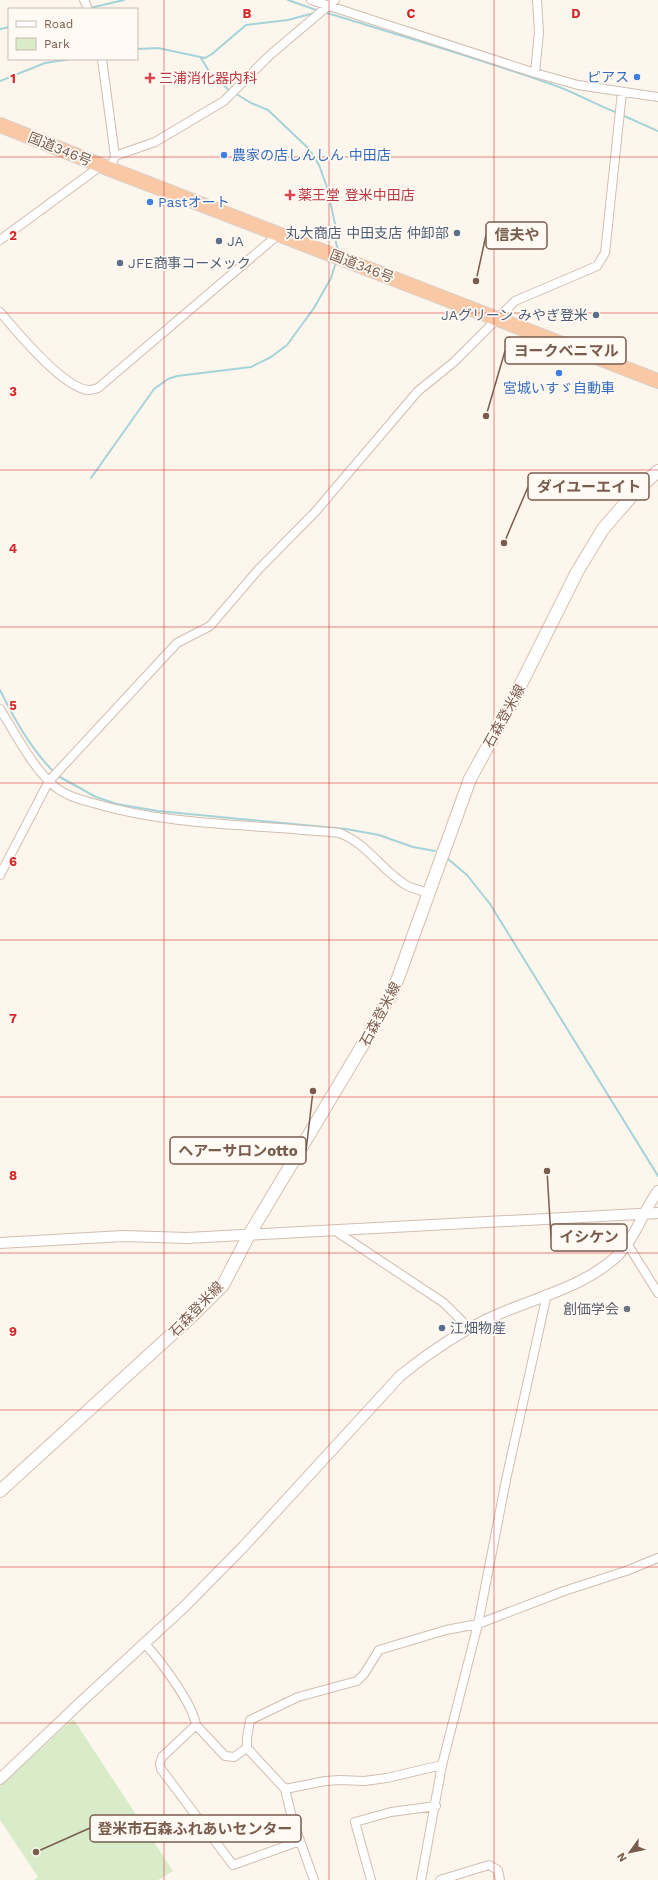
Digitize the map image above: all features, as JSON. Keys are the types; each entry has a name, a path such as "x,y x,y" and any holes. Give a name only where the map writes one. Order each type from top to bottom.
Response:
{"highway":[{"name":"国道346号","path":"0,125 109,164 279,234 658,381"}],"main road":[{"name":"石森登米線","path":"0,1491 209,1300 223,1284 249,1235 361,1049 394,989 470,779 511,704 577,572 608,523 636,491 658,471"}],"street":[{"path":"311,0 535,73 578,85 658,97"},
{"path":"0,240 109,164 155,142 224,101 324,3 335,0"},
{"path":"535,73 539,32 537,0"},
{"path":"102,60 109,164"},
{"path":"0,875 50,779 177,643 210,626 263,565 316,511 418,391 454,362 499,319 515,301 597,266 604,253 622,92"},
{"path":"0,312 33,351 74,385 89,390 98,388 279,234"},
{"path":"0,709 40,770 61,791 77,798 147,816 174,820 339,833 354,840 407,886 430,893"},
{"path":"0,1779 87,1695 145,1644 185,1606 244,1546 400,1376 429,1354 468,1328 595,1272 615,1258 628,1245 658,1191"},
{"path":"0,1244 123,1236 187,1238 658,1213"},
{"path":"334,1230 444,1303 468,1328"},
{"path":"628,1245 658,1293"},
{"path":"421,1880 436,1806 442,1765 478,1624 505,1488 547,1294"},
{"path":"314,1880 300,1841 285,1789 247,1748 246,1738 250,1720 298,1697 357,1681 364,1674 379,1650 431,1634 478,1624 564,1591 626,1571 658,1558"},
{"path":"145,1644 183,1696 195,1718 196,1725 225,1756 234,1757 247,1748"},
{"path":"196,1725 162,1757 160,1764 161,1769 233,1865 300,1841"},
{"path":"285,1789 326,1781 364,1781 387,1778 442,1765"},
{"path":"371,1880 355,1822 391,1812 436,1806"},
{"path":"440,1880 488,1865 498,1870 500,1880"}],"green space":[{"path":"72,1720 74,1720 173,1871 158,1880 34,1880 38,1877 0,1820 0,1786"}],"waterway":[{"path":"90,8 124,0"},
{"path":"288,0 319,11"},
{"path":"324,12 520,73 557,86 618,113"},
{"path":"138,49 158,48 205,58 212,54 246,25 288,20 314,13"},
{"path":"0,29 8,27"},
{"path":"201,58 210,73 230,91"},
{"path":"0,81 45,63 64,60"},
{"path":"238,95 251,103 268,110 309,149 319,165 327,187 335,224 336,243 338,249"},
{"path":"622,115 658,131"},
{"path":"91,478 154,389 168,379 177,376 251,367 271,357 287,345 314,308 331,278 335,265"},
{"path":"0,690 11,712 31,745 55,773"},
{"path":"58,776 96,797 117,804 158,811 346,829 379,835 413,847 435,851"},
{"path":"448,859 467,875 490,904 658,1176"}],"place":[{"name":"ピアス","path":"637,77"},
{"name":"三浦消化器内科","path":"150,78"},
{"name":"農家の店しんしん 中田店","path":"224,155"},
{"name":"薬王堂 登米中田店","path":"290,195"},
{"name":"Pastオート","path":"150,202"},
{"name":"丸大商店 中田支店 仲卸部","path":"457,233"},
{"name":"JA","path":"219,241"},
{"name":"JFE商事コーメック","path":"120,263"},
{"name":"信夫や","path":"476,281"},
{"name":"JAグリーン みやぎ登米","path":"596,315"},
{"name":"宮城いすゞ自動車","path":"559,373"},
{"name":"ヨークベニマル","path":"486,416"},
{"name":"ダイユーエイト","path":"504,543"},
{"name":"ヘアーサロンotto","path":"313,1091"},
{"name":"イシケン","path":"547,1171"},
{"name":"創価学会","path":"627,1309"},
{"name":"江畑物産","path":"442,1328"},
{"name":"登米市石森ふれあいセンター","path":"36,1852"}]}
